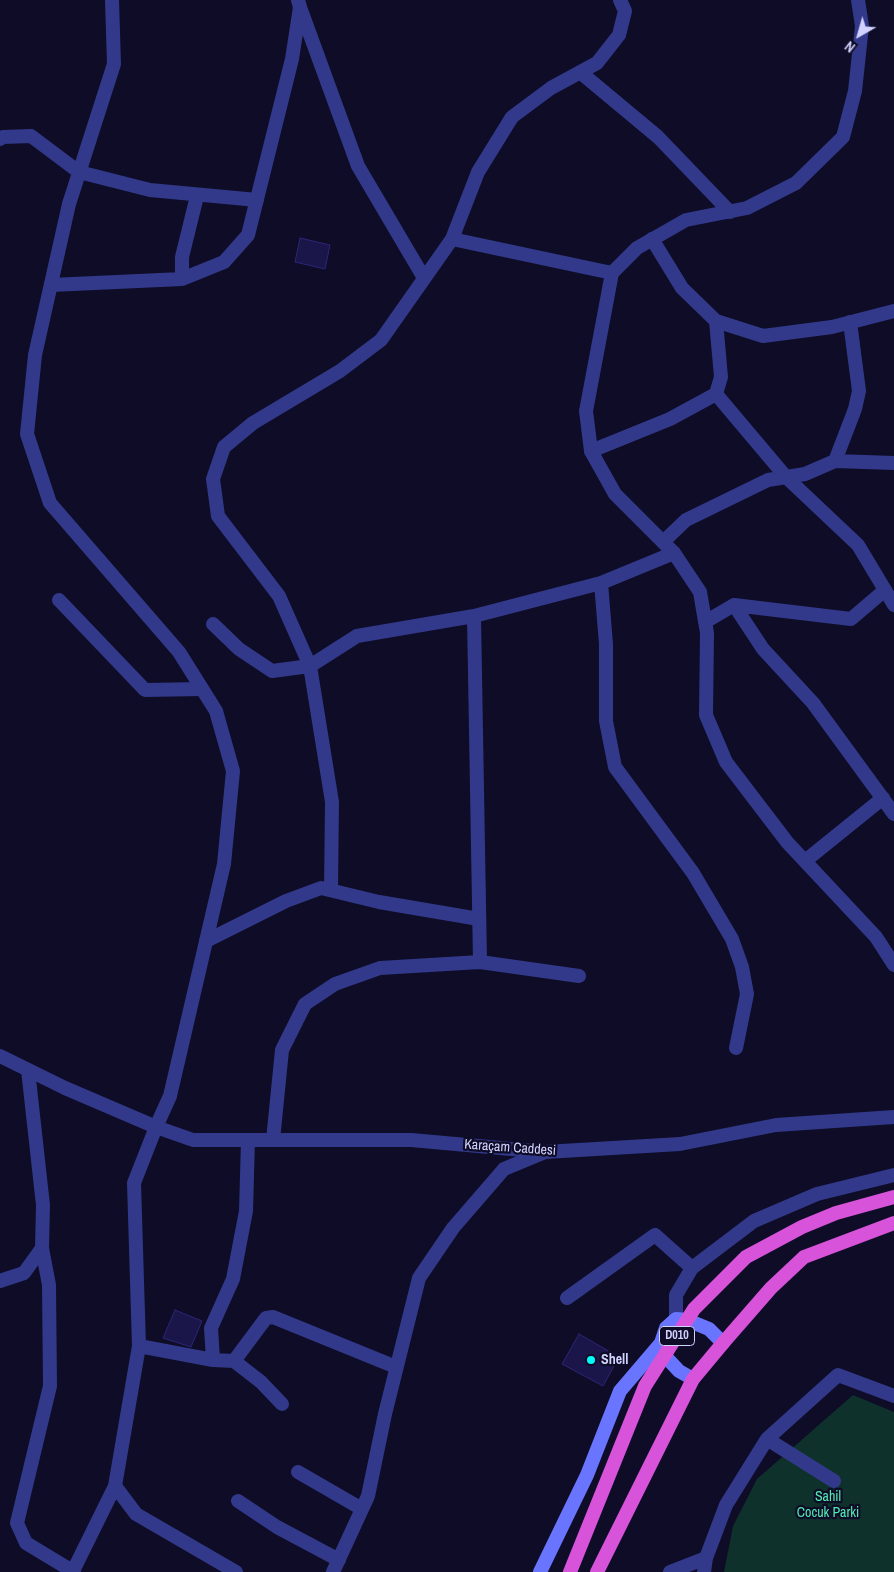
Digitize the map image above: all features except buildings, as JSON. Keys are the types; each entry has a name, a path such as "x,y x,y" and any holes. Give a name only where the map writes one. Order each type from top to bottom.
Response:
{"highway":[{"name":"D010","path":"570,1572 645,1386 663,1349 681,1320 746,1257 836,1213 894,1197"},
{"name":"D010","path":"597,1572 694,1379 723,1343 771,1288 804,1257 894,1223"}],"main road":[{"path":"681,1320 709,1329 723,1343"},
{"path":"540,1572 587,1475 620,1391 663,1349 678,1371 694,1379"}],"street":[{"path":"28,1070 43,1206 42,1248 49,1285 50,1386 17,1523 26,1543 73,1572 115,1486 139,1346 134,1183 170,1096 224,864 233,771 216,711 179,652 50,503 27,434 36,355 69,204 114,64 112,0"},
{"path":"331,890 332,802 310,666 278,596 218,516 213,479 224,447 253,423 340,371 381,340 452,239 478,172 512,117 551,88 597,63 619,35 626,10 620,0"},
{"path":"858,0 862,26 855,91 843,137 796,183 747,208 686,220 637,248 612,273 586,411 592,451 615,494 674,553 700,592 707,633 706,715 726,762 787,842 876,937 894,965"},
{"path":"51,286 182,279 224,262 248,235 292,59 299,4"},
{"path":"299,4 358,166 424,278"},
{"path":"580,72 658,137 730,212"},
{"path":"0,139 3,137 31,136 79,172 150,190 192,193 197,196 257,200"},
{"path":"182,279 182,257 197,196"},
{"path":"452,239 612,273"},
{"path":"652,239 682,288 716,321 763,336 850,322 894,311"},
{"path":"592,451 670,419 716,394 721,376 716,321"},
{"path":"835,461 855,409 859,391 850,322"},
{"path":"716,394 786,477 858,545 894,605"},
{"path":"663,542 686,520 768,480 805,474 835,461 894,463"},
{"path":"213,624 239,649 272,671 310,666 357,636 474,616 602,583 674,553"},
{"path":"602,583 606,644 606,721 615,767 693,873 732,940 742,967 747,994 736,1048"},
{"path":"705,622 734,605 850,619 885,590"},
{"path":"59,600 145,690 202,689"},
{"path":"734,605 763,649 812,702 894,814"},
{"path":"474,616 480,962"},
{"path":"805,861 883,798"},
{"path":"206,941 286,901 321,888 379,902 480,919"},
{"path":"273,1140 282,1050 305,1004 335,984 380,968 480,962 579,976"},
{"name":"Karaçam Caddesi","path":"0,1056 156,1127 193,1140 410,1140 545,1152 680,1144 776,1125 894,1117"},
{"path":"214,1360 211,1328 233,1279 246,1211 248,1140"},
{"path":"238,1502 336,1566 368,1496 396,1367 419,1278 453,1228 504,1169 545,1152"},
{"path":"681,1320 676,1295 692,1268 754,1221 817,1194 894,1175"},
{"path":"567,1298 655,1235 692,1268"},
{"path":"0,1281 24,1273 42,1248"},
{"path":"234,1361 266,1318 273,1317 396,1367"},
{"path":"139,1346 214,1360 234,1361 261,1382 282,1404"},
{"path":"670,1572 705,1565 726,1505 767,1439 838,1376 894,1396"},
{"path":"767,1439 834,1481"},
{"path":"298,1472 362,1509"},
{"path":"115,1486 136,1514 236,1572"}],"green space":[{"name":"Sahil Cocuk Parki","path":"853,1395 894,1412 894,1572 724,1572 733,1526 757,1479"}],"place":[{"name":"Shell","path":"591,1360"}]}
